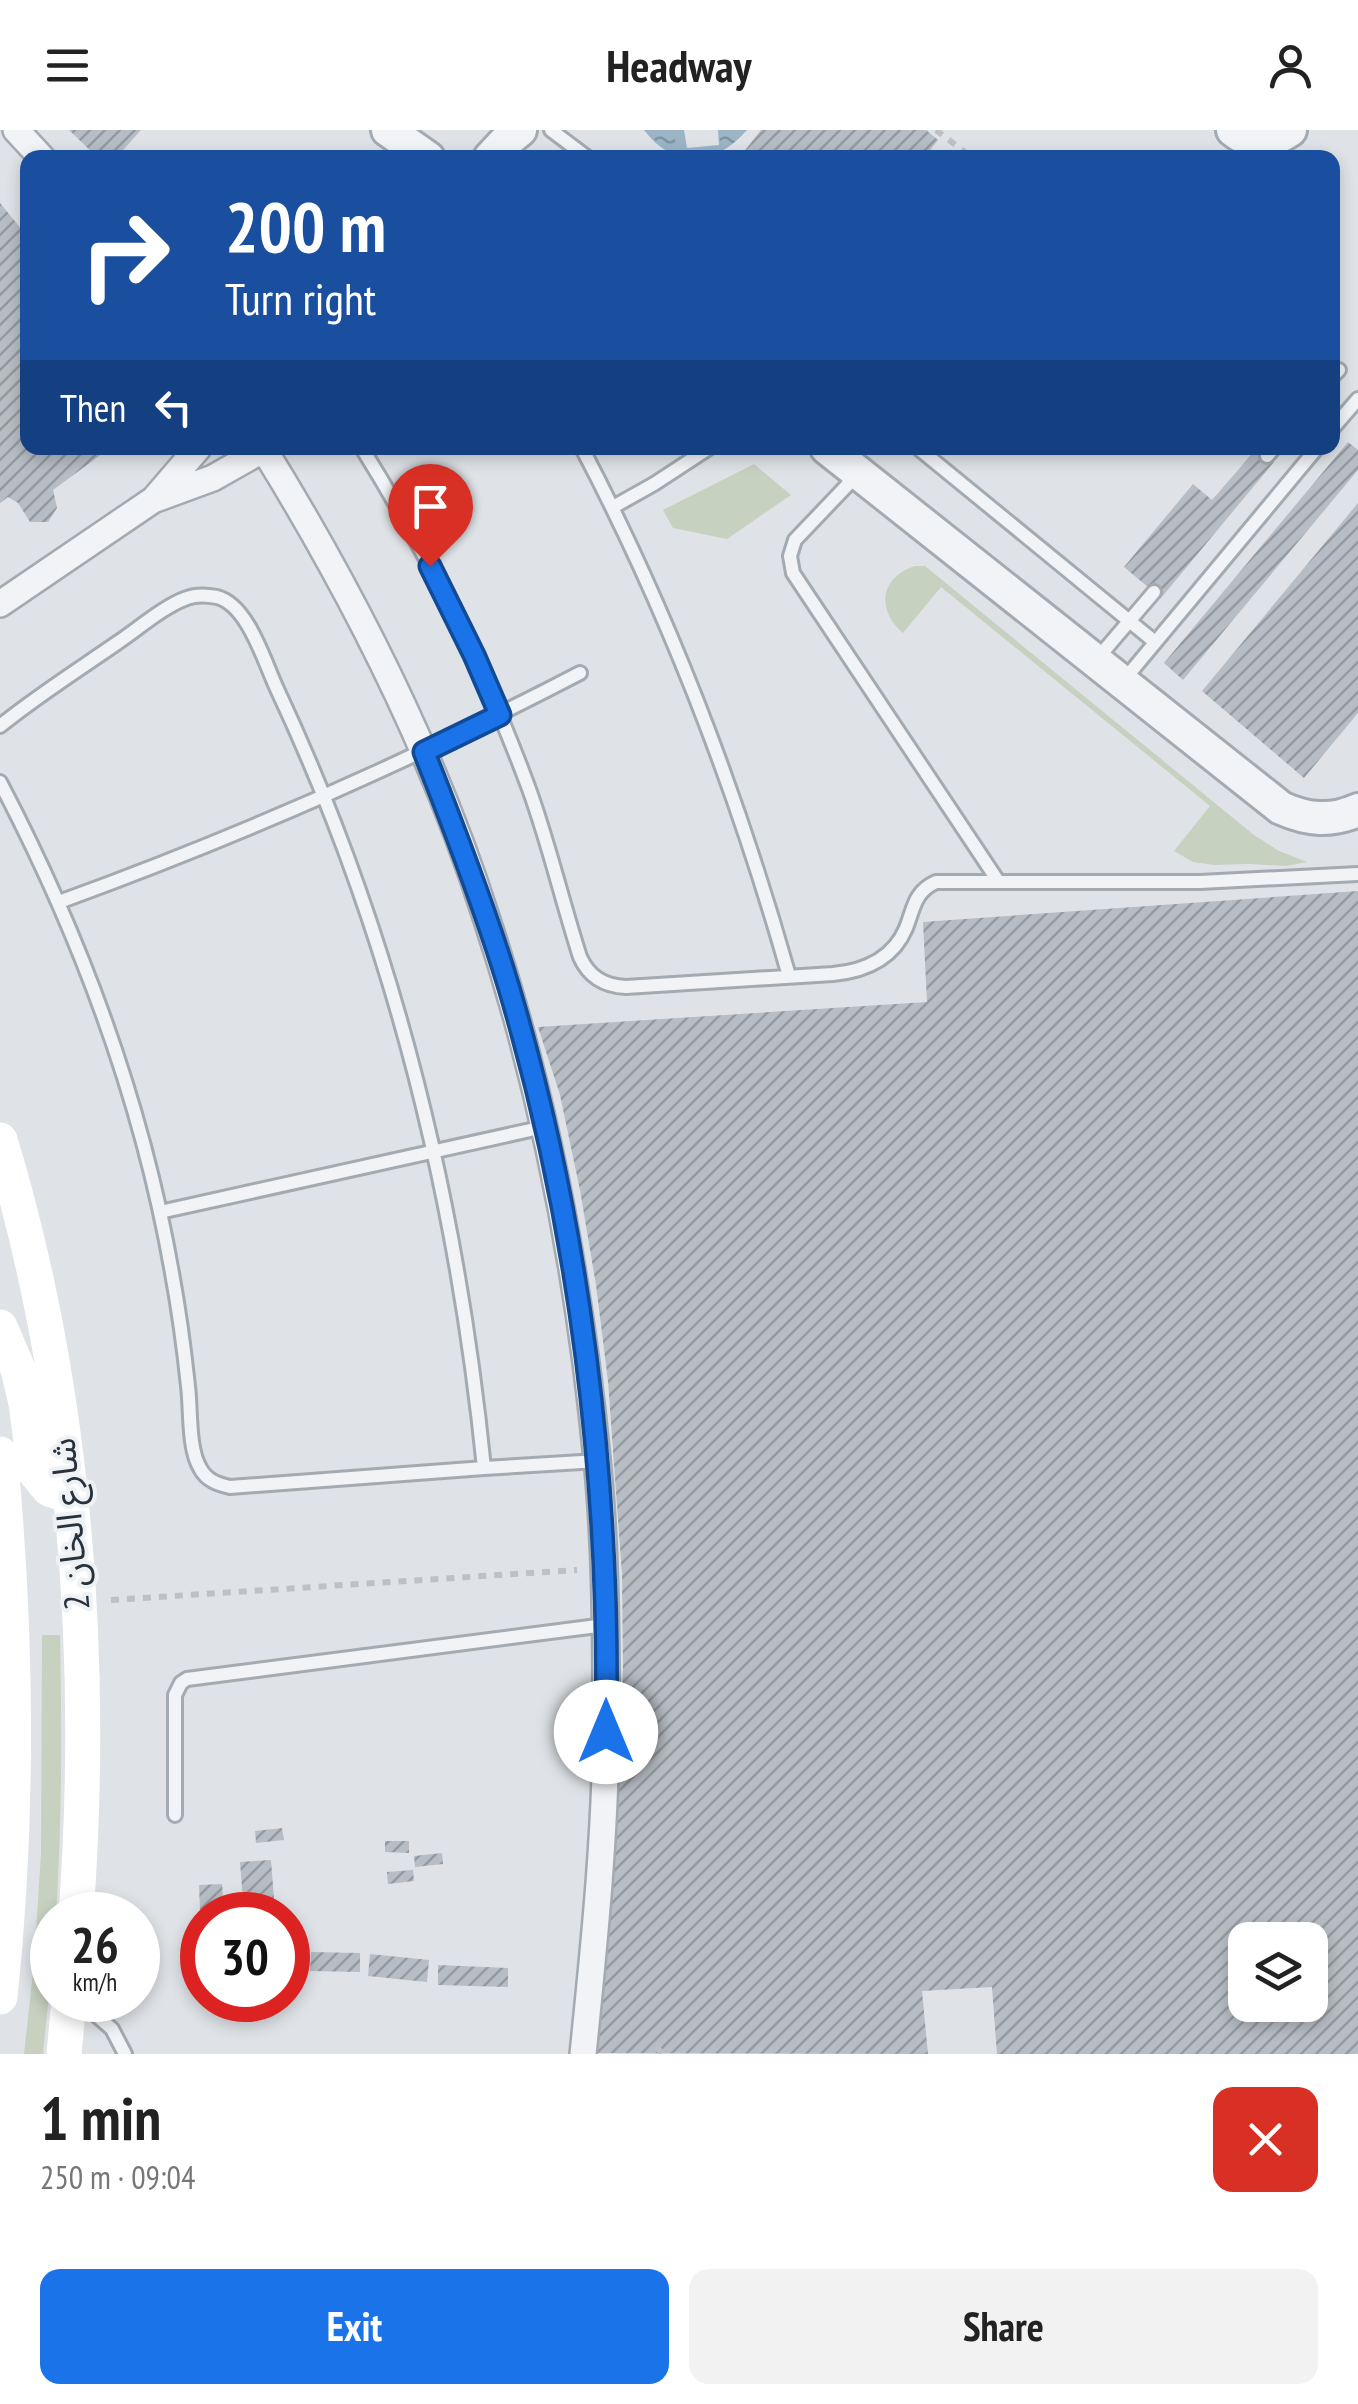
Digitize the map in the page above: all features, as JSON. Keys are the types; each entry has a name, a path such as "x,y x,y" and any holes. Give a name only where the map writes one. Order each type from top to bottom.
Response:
{"main road":[{"name":"شارع الخان 2","path":"0,1140 50,1344 71,1496 82,1700 77,1892"},
{"path":"0,1327 18,1370 26,1403 35,1472 49,1489 71,1496"},
{"name":"شارع الخان 2","path":"0,1454 13,1692 10,1865 0,1997"},
{"path":"64,2054 67,2022"}],"street":[{"path":"16,130 35,150"},
{"path":"388,130 417,150"},
{"path":"497,150 520,130"},
{"path":"1241,136 1276,138 1290,130"},
{"path":"153,500 192,455"},
{"path":"0,604 153,500 213,478 252,455"},
{"path":"268,455 353,602 424,752 490,928 544,1127 574,1284 598,1461 606,1624 604,1802 583,2054"},
{"path":"836,455 1281,808 1310,819 1341,817 1358,810"}],"lane":[{"path":"551,130 577,150"},
{"path":"1340,420 1358,399"},
{"path":"366,455 446,595 529,791 580,957 590,974 607,984 626,987 848,972 884,957 901,937 914,902 927,886 946,881 1200,882 1358,874"},
{"path":"586,455 656,598 718,753 790,976"},
{"path":"613,507 698,455"},
{"path":"927,455 1155,642"},
{"path":"1122,682 1312,455"},
{"path":"859,473 796,540 790,556 794,573 998,881"},
{"path":"1096,661 1154,592"},
{"path":"0,726 177,603 200,595 212,596 223,599 242,614 324,797 374,937 406,1044 434,1151 464,1309 484,1468"},
{"path":"59,902 189,854 324,797 424,752 580,673"},
{"path":"0,782 59,902 90,977 141,1132 181,1328 194,1456 204,1474 211,1481 230,1487 598,1461"},
{"path":"160,1212 544,1127"},
{"path":"175,1815 175,1696 186,1678 606,1624"},
{"path":"104,2022 125,2054"}],"path":[{"path":"936,130 962,150"},
{"path":"78,1602 603,1569"}],"green space":[{"path":"754,464 791,495 727,539 673,528 663,510"},
{"path":"915,566 925,566 1254,835 1307,862 1286,866 1214,865 1193,862 1174,851 1210,806 941,587 903,633 889,614 886,595 895,578"},
{"path":"42,1635 60,1635 57,1892 39,1892"},
{"path":"30,1999 30,2022 46,2022 43,2054 24,2054"}],"water":[{"path":"644,130 684,130 687,148 719,145 718,130 747,130 723,150 665,150"}],"building":[{"path":"69,130 141,130 123,150 90,150"},
{"path":"761,130 926,130 938,140 930,150 745,150"},
{"path":"0,203 20,227 20,455 100,455 53,490 57,508 48,522 30,522 18,503 8,497 0,503"},
{"path":"1348,442 1358,450 1358,470 1183,680 1164,663"},
{"path":"1251,455 1266,455 1274,462 1161,598 1124,567 1193,484 1212,500"},
{"path":"1358,503 1358,713 1304,778 1202,691"},
{"path":"1358,891 1358,2054 997,2054 992,1987 922,1991 928,2054 590,2053 597,1961 605,1960 615,1863 623,1670 622,1574 608,1381 596,1285 560,1095 538,1027 927,1002 923,922"},
{"path":"282,1828 284,1840 256,1843 255,1831"},
{"path":"385,1841 409,1841 409,1853 385,1852"},
{"path":"442,1853 443,1864 415,1867 414,1856"},
{"path":"271,1860 274,1892 242,1892 240,1862"},
{"path":"413,1870 414,1881 388,1884 387,1872"},
{"path":"222,1884 223,1892 199,1892 199,1885"},
{"path":"311,1952 360,1953 360,1972 310,1971"},
{"path":"370,1954 429,1960 427,1982 368,1976"},
{"path":"438,1965 508,1968 508,1987 438,1985"}],"route":[{"path":"430,566 500,715 424,752 458,837 510,990 566,1233 598,1461 606,1624 606,1732"}]}
